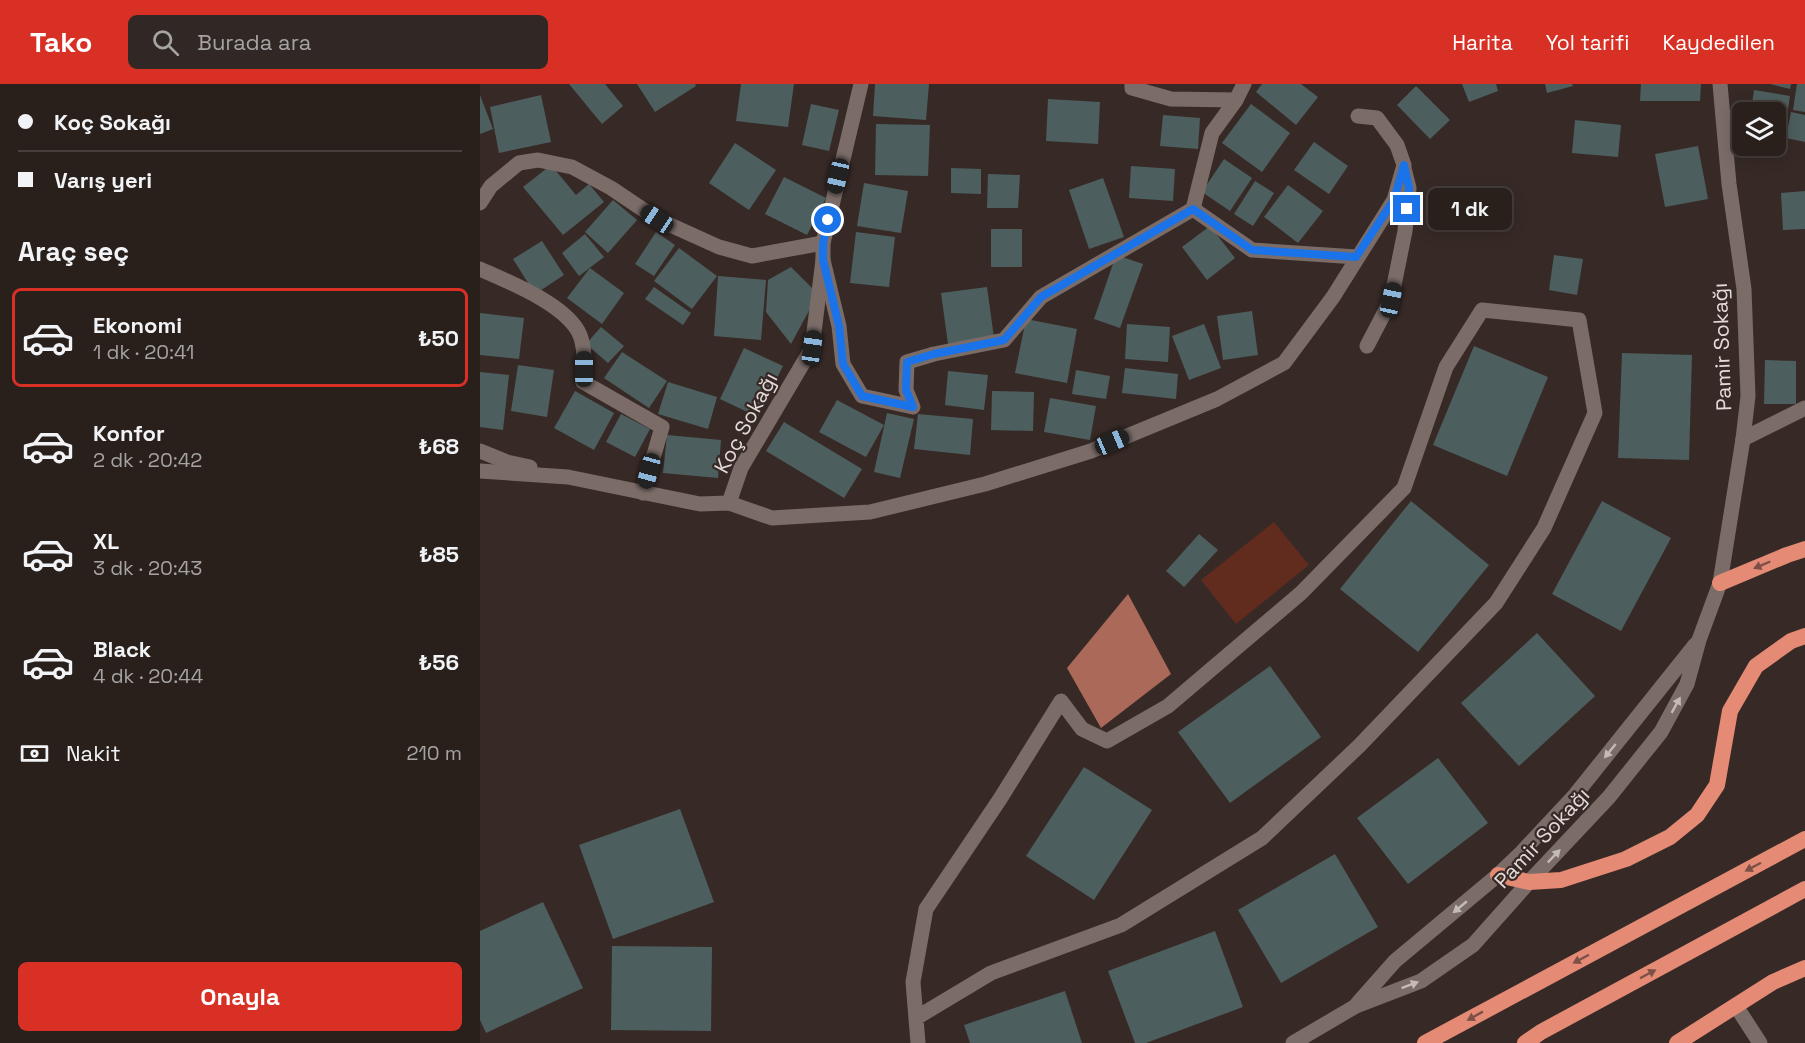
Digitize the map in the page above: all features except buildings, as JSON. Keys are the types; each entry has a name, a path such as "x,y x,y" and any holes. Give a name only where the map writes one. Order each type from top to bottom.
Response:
{"highway":[{"path":"1720,583 1805,549"},
{"path":"1498,875 1529,882 1561,879 1626,859 1670,837 1697,815 1717,785 1730,711 1756,666 1791,641 1805,636"},
{"path":"1425,1043 1805,839"},
{"path":"1525,1043 1541,1032 1805,889"},
{"path":"1677,1043 1773,982 1805,968"}],"street":[{"name":"Koç Sokağı","path":"729,503 741,468 812,348 823,243 861,84"},
{"path":"1132,84 1132,88 1171,99 1236,100"},
{"path":"823,260 839,326 843,364 862,396 913,407 906,390 907,362 934,354 1004,340 1041,297 1193,209 1212,133 1236,100 1244,84"},
{"name":"Pamir Sokağı","path":"1293,1043 1356,1006 1421,981 1473,945 1609,797 1661,732 1687,684 1699,640 1720,583 1748,396 1744,289 1729,184 1720,84"},
{"path":"1358,116 1377,118 1397,145 1409,188 1405,231 1391,300 1367,346"},
{"path":"480,203 491,186 519,163 538,160 572,167 611,188 657,219 719,246 752,256 823,243"},
{"path":"480,451 507,462 568,477 700,504 729,503 772,518 870,512 985,484 1091,451 1217,399 1284,363 1333,297 1356,257 1394,200 1404,165"},
{"path":"1193,209 1252,250 1356,257"},
{"path":"480,269 557,308 578,332 584,356 584,382 662,427 643,494"},
{"path":"916,1018 991,973 1121,925 1262,838 1359,746 1496,603 1544,528 1595,413 1579,320 1482,310 1446,367 1404,488 1301,592 1168,706 1107,741 1082,729 1061,700 1000,799 926,909 913,982 918,1043"},
{"path":"1743,438 1805,408"},
{"path":"480,471 568,477"},
{"name":"Pamir Sokağı","path":"1356,1006 1395,961 1520,854 1575,795 1699,640"},
{"path":"1736,1006 1760,1043"}],"shaded area":[{"path":"1274,522 1309,565 1236,624 1201,580"},
{"path":"1128,594 1171,674 1101,728 1067,668"}],"route":[{"path":"828,220 823,243 823,260 839,326 843,364 862,396 913,407 906,390 907,362 934,354 1004,340 1041,297 1193,209 1252,250 1356,257 1394,200 1404,165 1409,188 1407,209"}]}
